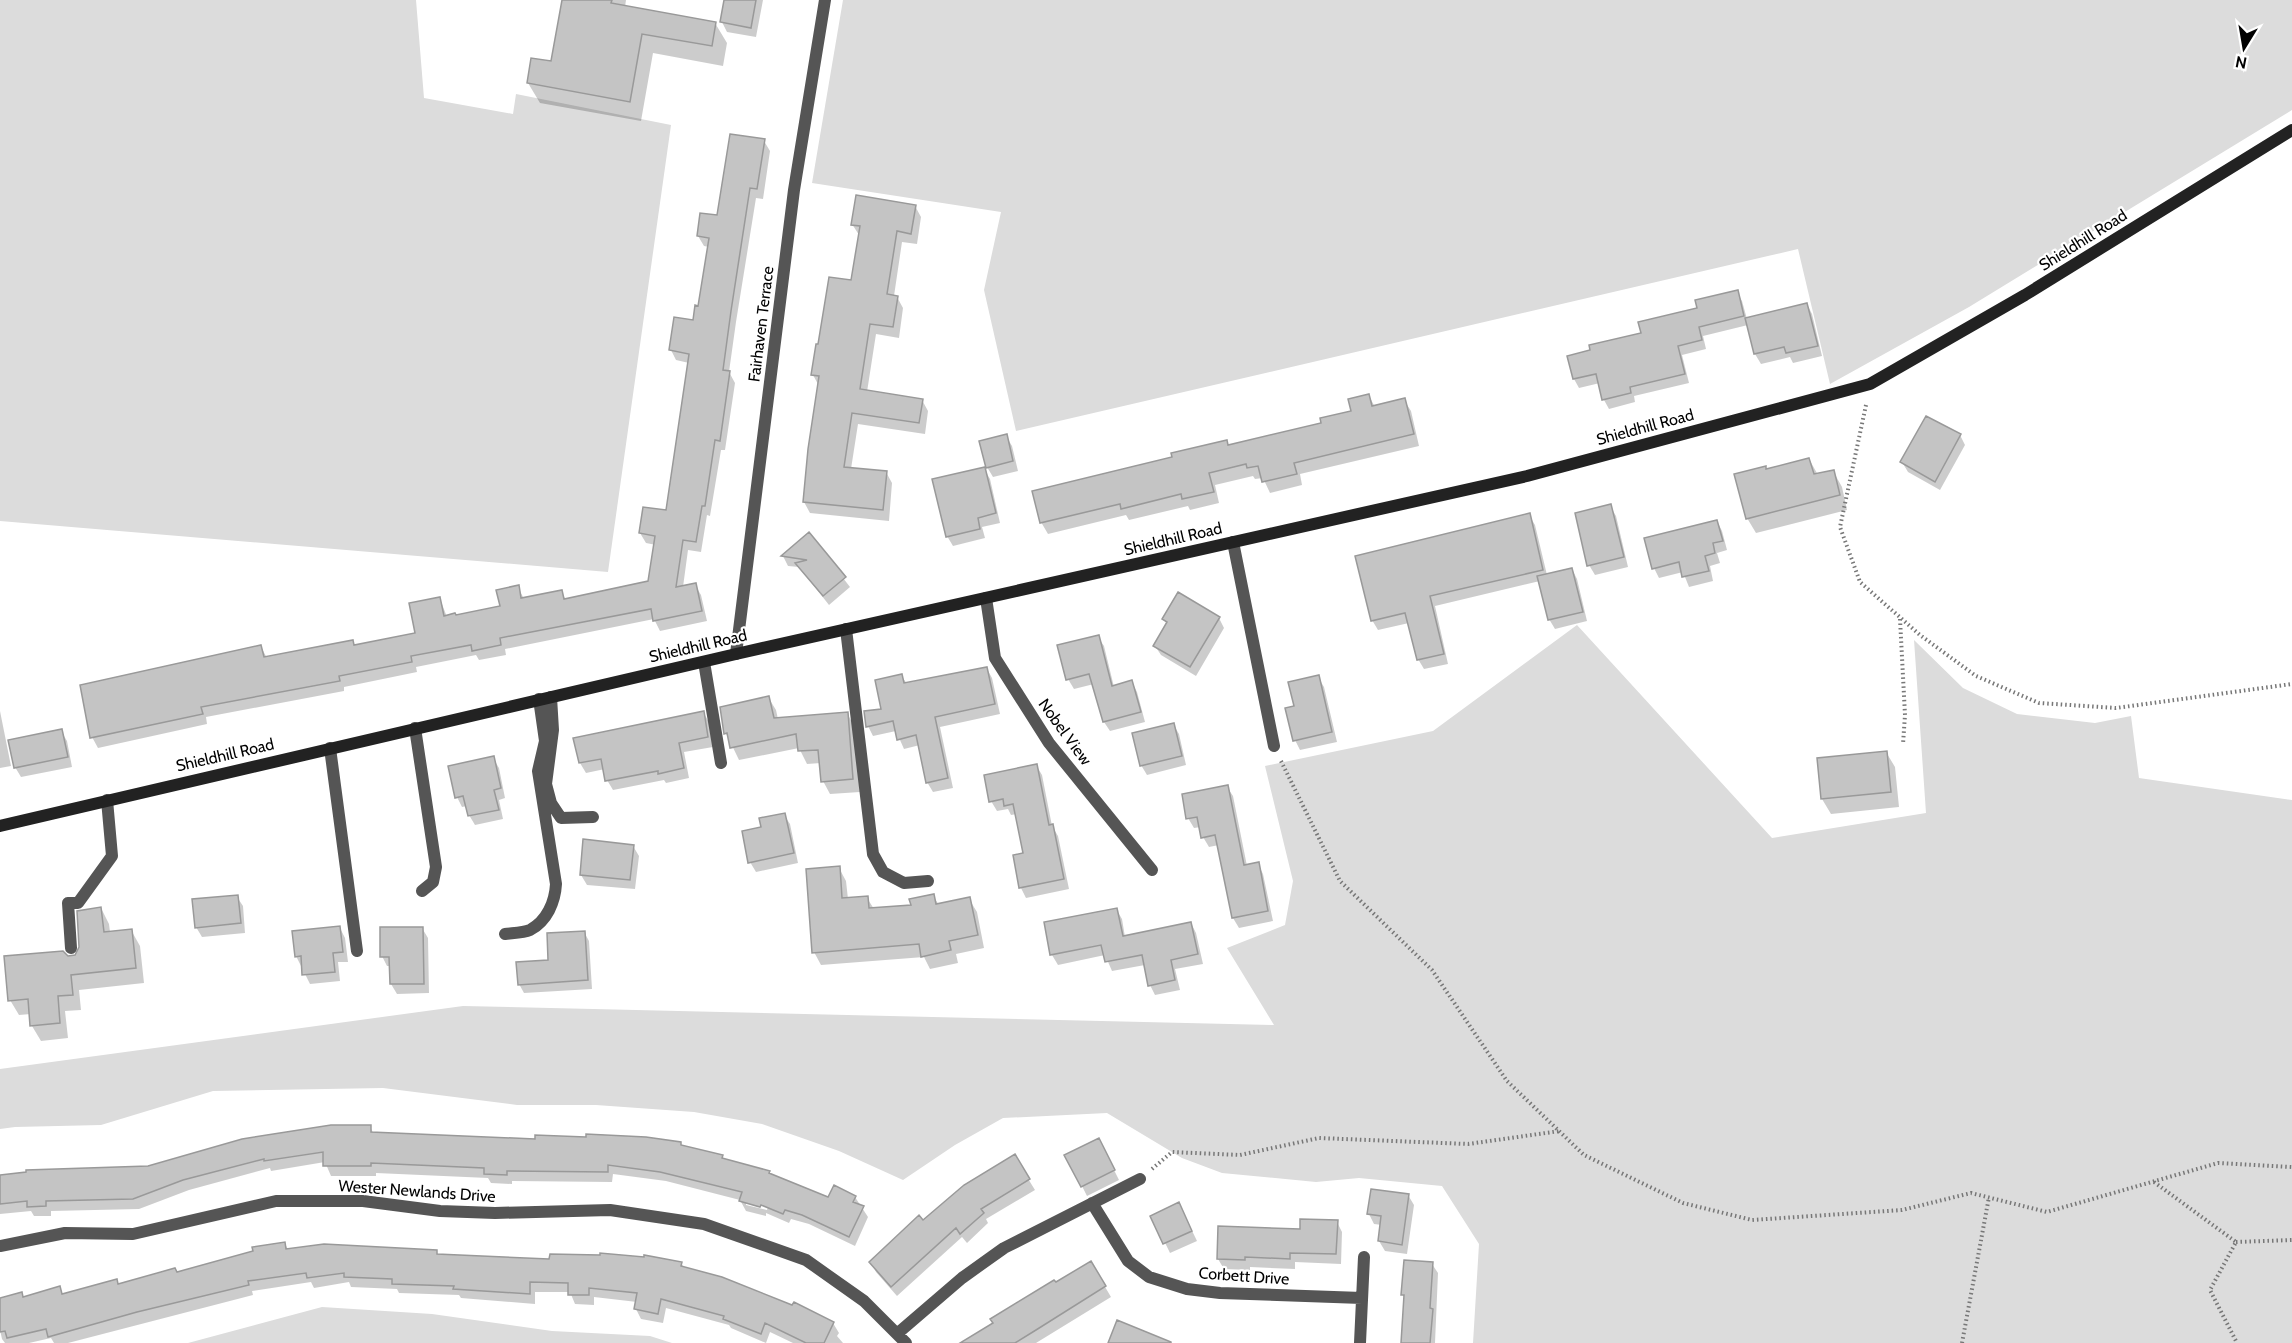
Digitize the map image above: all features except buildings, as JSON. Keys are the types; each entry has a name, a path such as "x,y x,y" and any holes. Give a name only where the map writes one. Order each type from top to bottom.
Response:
{"main road":[{"name":"Shieldhill Road","path":"0,826 736,654 1527,476 1870,384 2025,295 2292,130"}],"street":[{"name":"Fairhaven Terrace","path":"736,654 794,190 825,0"},
{"path":"1233,542 1274,746"},
{"name":"Nobel View","path":"986,598 995,658 1049,743 1152,870"},
{"path":"846,629 873,854 883,872 904,883 928,881"},
{"path":"704,662 721,763"},
{"path":"545,698 553,730 546,784 551,803 561,818 593,818"},
{"path":"505,934 529,930 546,917 555,899 556,884 538,771 545,741 545,698"},
{"path":"415,728 436,867 434,882 422,891"},
{"path":"330,748 357,951"},
{"path":"71,948 68,903 78,903 112,856 106,800"},
{"path":"898,1333 962,1278 1004,1248 1140,1179"},
{"name":"Wester Newlands Drive","path":"0,1246 65,1233 133,1234 276,1201 363,1201 440,1211 495,1213 610,1210 704,1224 806,1260 864,1301 906,1343"},
{"name":"Corbett Drive","path":"1092,1203 1128,1261 1149,1277 1187,1289 1220,1293 1362,1298"},
{"path":"1360,1343 1364,1257"}],"path":[{"path":"1870,384 1840,527 1860,582 1900,618 1976,676 2039,703 2116,708 2292,684"},
{"path":"1900,618 1905,715 1903,744"},
{"path":"1274,746 1340,881 1432,970 1508,1081 1584,1155 1683,1203 1752,1220 1902,1210 1971,1192 2047,1212 2218,1163 2292,1167"},
{"path":"1140,1179 1172,1152 1240,1155 1319,1138 1468,1144 1560,1131"},
{"path":"2153,1182 2236,1242 2292,1239"},
{"path":"1962,1343 1989,1197"},
{"path":"2236,1242 2210,1290 2237,1343"}],"shaded area":[{"path":"0,0 416,0 424,98 513,114 516,94 671,125 608,572 0,521"},
{"path":"843,0 2292,0 2292,110 1969,307 1830,384 1798,249 1016,431 984,290 1001,212 812,183"},
{"path":"1577,625 1772,838 1926,813 1914,640 1963,688 2017,714 2095,723 2131,716 2139,778 2292,800 2292,1343 1473,1343 1479,1244 1442,1186 1359,1178 1316,1182 1222,1173 1182,1158 1107,1113 1003,1118 955,1145 903,1180 839,1151 762,1124 694,1112 596,1105 517,1105 383,1088 213,1091 101,1125 0,1129 0,1069 463,1006 1274,1025 1227,948 1285,925 1293,881 1265,766 1433,731"},
{"path":"322,1307 432,1314 552,1331 650,1336 672,1343 188,1343"}]}
